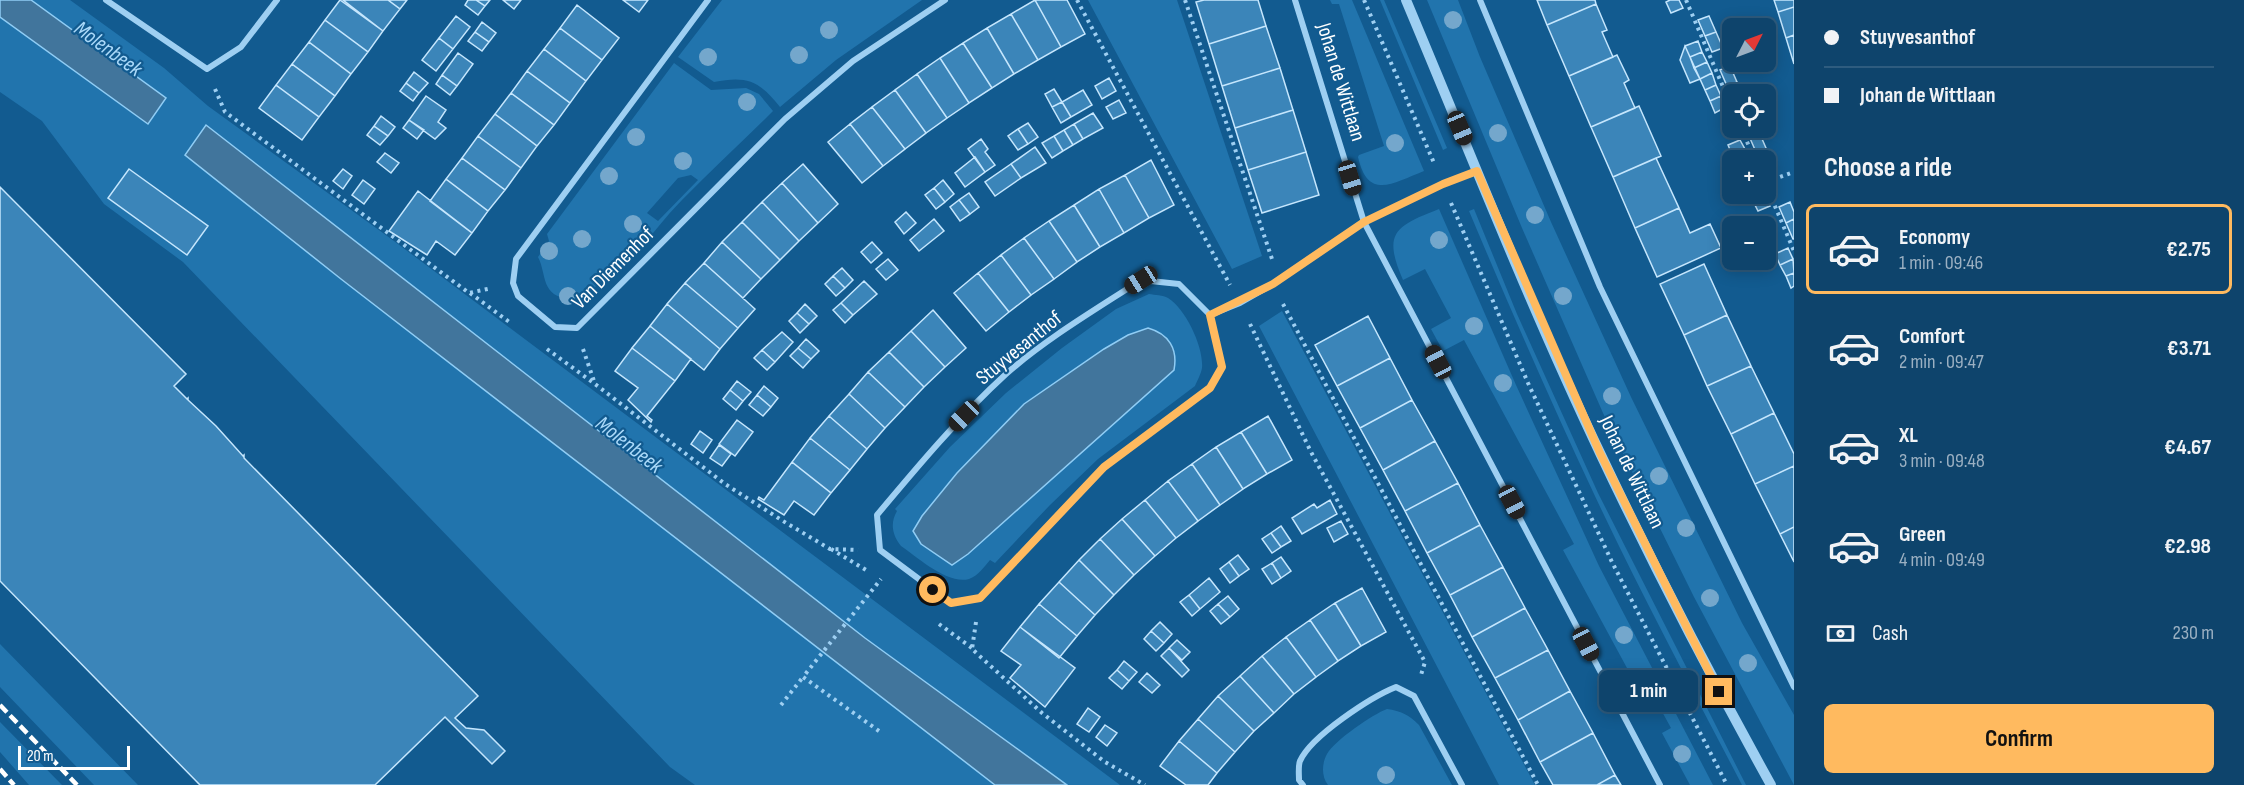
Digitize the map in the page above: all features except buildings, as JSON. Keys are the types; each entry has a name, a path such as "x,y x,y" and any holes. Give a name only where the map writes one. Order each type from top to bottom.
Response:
{"street":[{"path":"106,0 207,69 241,47 277,0"},
{"path":"513,283 516,258 708,0"},
{"name":"Van Diemenhof","path":"513,283 518,296 555,327 577,328 785,119 853,62 945,0"},
{"name":"Johan de Wittlaan","path":"1295,0 1364,222 1660,785"},
{"name":"Johan de Wittlaan","path":"1406,0 1477,171 1600,453 1719,692 1771,785"},
{"path":"1479,0 1600,287 1794,687"},
{"path":"880,550 951,603 980,598 1104,467 1210,388 1222,367 1210,315 1240,303 1276,282 1364,222 1443,184 1477,171"},
{"name":"Stuyvesanthof","path":"880,550 877,515 935,445 1007,373 1063,330 1141,280 1179,284 1210,315"},
{"path":"1303,785 1299,780 1300,762 1319,737 1380,693 1396,687 1414,696 1462,785"}],"path":[{"path":"1077,0 1240,303 1311,452 1425,662 1414,696"},
{"path":"1185,0 1276,282 1538,785"},
{"path":"1364,0 1545,419 1642,621 1727,785"},
{"path":"1686,0 1722,85"},
{"path":"207,69 225,112 469,293 513,283"},
{"path":"1776,180 1794,172"},
{"path":"1774,204 1794,251"},
{"path":"577,328 595,384 725,484 830,549 880,550"},
{"path":"781,705 881,579"},
{"path":"980,598 972,649 1042,713 1105,762 1145,785"},
{"path":"803,677 879,731"}],"shaded area":[{"path":"0,0 31,0 166,98 148,124 0,17"},
{"path":"31,0 70,0 164,68 208,106 394,241 1120,785 1067,785 865,638 206,125 186,155 341,279 995,785 695,785 670,767 183,262 104,204 42,121 0,92 0,17 148,124 166,98"},
{"path":"722,0 922,0 836,60 780,107 765,91 751,82 725,80 714,82 678,57"},
{"path":"1088,0 1177,0 1262,256 1232,269"},
{"path":"1330,0 1352,0 1424,171 1383,185 1375,184 1362,171 1359,155 1384,146 1339,4 1332,4"},
{"path":"1380,0 1384,0 1447,148 1443,150"},
{"path":"1427,0 1458,0 1551,222 1631,397 1742,623 1794,715 1794,785 1694,597 1603,413 1522,228"},
{"path":"674,63 711,90 746,88 759,94 773,111 682,200 627,261 586,294 571,299 554,294 549,289 538,257 549,241 547,234","holes":["691,175 698,180 658,221 647,213 678,178"]},
{"path":"206,125 865,638 1067,785 995,785 341,279 185,155"},
{"path":"1439,209 1599,566 1713,785 1690,785 1662,733 1671,728 1649,688 1640,692 1563,550 1574,544 1464,340 1443,351 1431,329 1451,318 1425,269 1403,280 1394,251 1397,233 1403,226"},
{"path":"1474,209 1517,314 1598,493 1746,785 1742,785 1704,713 1594,494 1469,211"},
{"path":"1149,294 1166,297 1175,303 1187,320 1200,350 1202,368 1195,386 1098,459 995,563 990,560 972,578 961,580 942,574 901,546 893,529 893,520 897,511 895,509 950,447 1006,393 1116,309","holes":["1148,328 1156,330 1174,370 968,554 914,531 922,516 957,473 1024,404 1128,335"]},
{"path":"1282,311 1535,785 1499,785 1259,326"},
{"path":"1148,328 1167,338 1175,355 1174,370 968,554 952,565 921,544 913,531 922,516 957,473 1024,404 1104,349 1128,335"},
{"path":"0,644 138,785 94,785 0,687"},
{"path":"1387,709 1404,714 1419,725 1452,785 1328,785 1323,774 1327,754 1354,728"},
{"path":"0,722 62,785 29,785 0,752"}],"railway":[{"path":"0,705 77,785"},
{"path":"0,769 14,785"}],"route":[{"path":"933,590 951,603 980,598 1104,467 1210,388 1222,367 1210,315 1240,303 1273,284 1364,222 1443,184 1477,171 1600,453 1719,692"}],"water label":[{"name":"Molenbeek","path":"108,49"},
{"name":"Molenbeek","path":"629,445"}]}
